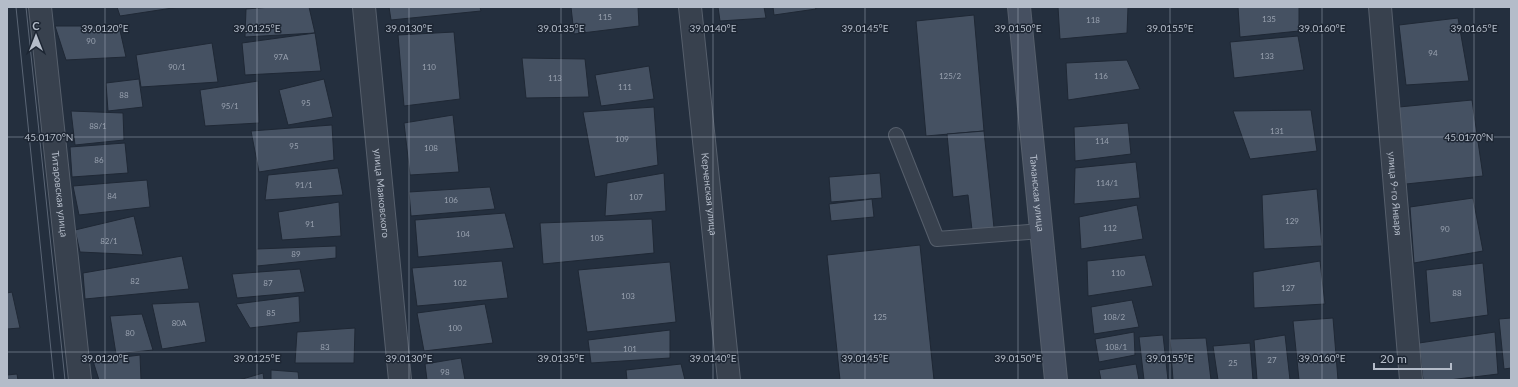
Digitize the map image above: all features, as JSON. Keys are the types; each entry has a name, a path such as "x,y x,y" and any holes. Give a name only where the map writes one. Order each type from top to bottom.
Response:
{"street":[{"name":"Титаровская улица","path":"40,7 80,380"},
{"name":"улица Маяковского","path":"364,7 400,380"},
{"name":"Керченская улица","path":"690,7 729,380"},
{"name":"Таманская улица","path":"1019,7 1056,380"},
{"name":"улица 9-го Января","path":"1380,7 1411,380"}],"lane":[{"path":"896,135 937,239 1041,231"}],"building":[{"path":"117,7 179,7 120,16"},
{"path":"271,7 309,7 315,33 245,37 246,9"},
{"path":"389,7 480,7 481,11 391,20"},
{"path":"571,7 638,7 639,26 574,34"},
{"path":"718,7 764,7 766,18 720,21"},
{"path":"773,7 815,7 816,9 774,15"},
{"path":"1058,7 1128,7 1127,33 1060,39"},
{"path":"1238,7 1299,7 1299,31 1240,37"},
{"path":"974,15 984,131 926,136 916,21"},
{"path":"1458,18 1469,81 1406,85 1399,25"},
{"path":"55,26 119,26 126,57 66,60"},
{"path":"454,32 460,99 404,106 398,35"},
{"path":"315,33 321,71 245,75 242,43"},
{"path":"1298,36 1304,70 1234,78 1230,42"},
{"path":"212,43 218,82 141,87 136,55"},
{"path":"522,58 585,59 589,97 526,98"},
{"path":"1127,60 1140,89 1068,100 1066,63"},
{"path":"649,66 654,99 601,106 595,75"},
{"path":"139,79 143,107 108,111 106,83"},
{"path":"324,79 333,117 288,125 279,90"},
{"path":"258,81 259,123 205,126 200,90"},
{"path":"1472,100 1483,176 1406,184 1399,107"},
{"path":"654,107 658,165 595,177 583,112"},
{"path":"1311,110 1317,151 1250,159 1233,111"},
{"path":"71,111 123,113 124,140 75,145"},
{"path":"453,115 459,172 410,175 404,123"},
{"path":"1128,123 1131,154 1075,161 1074,127"},
{"path":"332,125 334,160 259,172 251,131"},
{"path":"984,131 994,228 972,230 968,195 953,197 947,134"},
{"path":"125,143 128,173 72,177 70,147"},
{"path":"1136,162 1140,198 1074,204 1075,168"},
{"path":"338,168 343,195 265,200 268,175"},
{"path":"664,173 666,211 605,216 607,183"},
{"path":"880,173 882,198 831,202 829,177"},
{"path":"147,180 150,207 79,215 73,186"},
{"path":"490,187 495,209 411,216 409,192"},
{"path":"1317,189 1322,246 1264,249 1262,195"},
{"path":"1473,198 1483,251 1414,263 1410,207"},
{"path":"872,199 874,217 831,221 829,204"},
{"path":"339,202 341,236 282,240 278,212"},
{"path":"1137,205 1143,239 1081,249 1079,217"},
{"path":"505,213 514,248 418,257 415,220"},
{"path":"134,216 143,255 80,252 75,230"},
{"path":"652,219 654,253 543,264 540,223"},
{"path":"920,245 934,380 840,380 827,255"},
{"path":"336,246 336,258 257,266 257,249"},
{"path":"1145,255 1153,286 1088,296 1087,261"},
{"path":"182,256 189,289 85,299 83,273"},
{"path":"502,261 508,298 417,306 412,268"},
{"path":"1320,261 1325,304 1254,308 1253,272"},
{"path":"670,262 676,322 587,332 578,270"},
{"path":"1483,263 1488,315 1430,323 1426,270"},
{"path":"300,269 305,292 237,298 232,274"},
{"path":"12,292 20,328 7,329 7,293"},
{"path":"299,296 300,322 250,328 236,304"},
{"path":"1132,300 1139,327 1094,334 1091,307"},
{"path":"199,302 206,342 162,349 152,304"},
{"path":"485,304 493,343 424,351 417,313"},
{"path":"142,314 153,350 116,354 110,316"},
{"path":"1333,318 1338,380 1299,380 1293,321"},
{"path":"1511,318 1511,368 1504,369 1499,319"},
{"path":"355,328 354,363 295,363 297,332"},
{"path":"670,330 670,358 591,363 588,340"},
{"path":"1134,332 1135,355 1099,362 1095,339"},
{"path":"1495,332 1498,374 1449,380 1423,380 1419,343"},
{"path":"1163,335 1168,380 1144,380 1139,337"},
{"path":"1285,335 1290,380 1257,380 1254,340"},
{"path":"1206,338 1211,380 1173,380 1170,339"},
{"path":"1250,343 1253,380 1218,380 1213,346"},
{"path":"140,355 141,380 99,380 93,361"},
{"path":"461,358 465,380 427,380 425,364"},
{"path":"681,364 685,380 627,380 626,370"},
{"path":"1136,364 1139,380 1101,380 1099,370"},
{"path":"271,370 298,372 299,380 271,380"},
{"path":"263,373 264,380 239,380"},
{"path":"17,374 18,380 7,380 7,375"}],"tram line":[{"path":"16,7 54,380"},
{"path":"26,7 65,380"}]}
